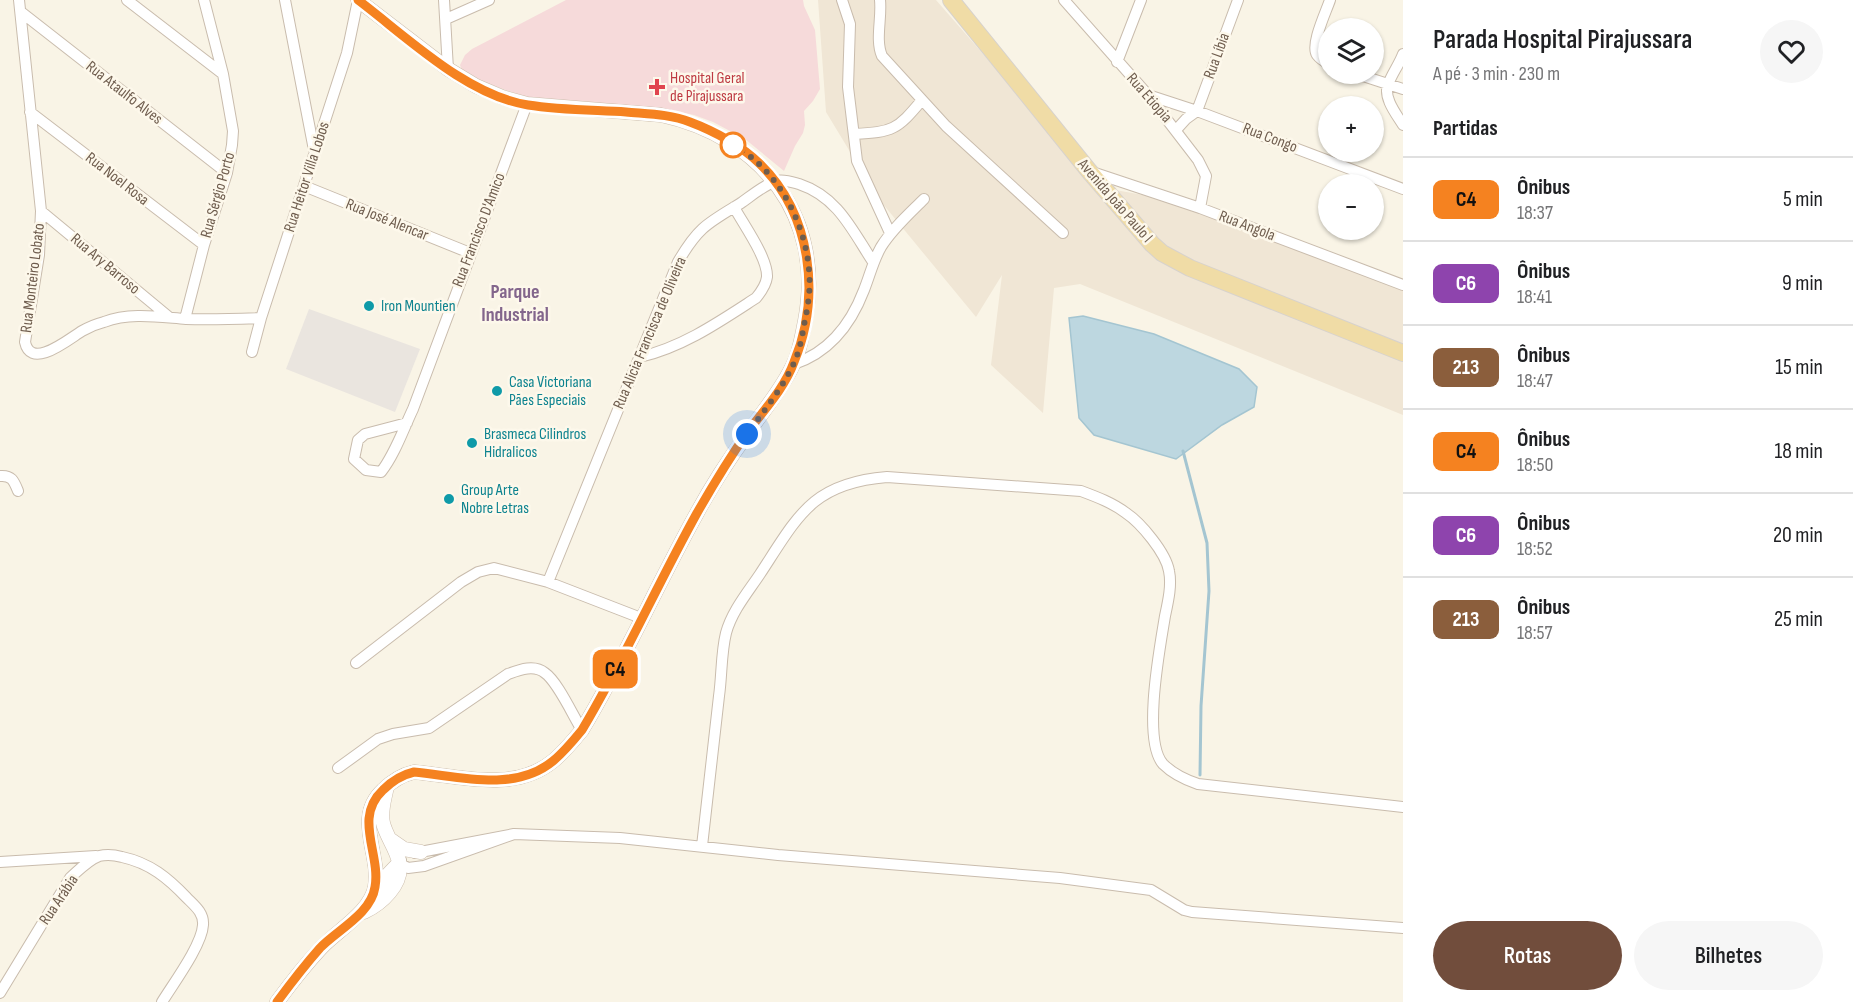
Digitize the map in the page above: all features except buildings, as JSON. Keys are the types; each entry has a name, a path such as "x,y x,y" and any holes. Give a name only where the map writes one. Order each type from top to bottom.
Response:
{"main road":[{"path":"358,0 448,69 502,97 526,105 661,115 690,122 716,134 760,163 776,181 798,222 810,272 808,308 794,364 781,387 714,482 582,730 552,762 536,771 512,779 486,781 414,772 403,774 387,786 374,801 368,818 375,888"},
{"name":"Avenida João Paulo I","path":"952,1 1089,171 1152,244 1175,261 1403,353"},
{"path":"359,914 376,905 398,878 399,862 382,819 387,786"},
{"path":"390,839 404,849 421,852"},
{"path":"372,850 399,862"},
{"path":"277,1002 321,947 359,914 375,888 399,862"}],"street":[{"name":"Rua Monteiro Lobato","path":"19,0 41,211 39,255 25,342 30,351 37,354 47,353 86,329 124,316 185,319 261,318"},
{"path":"127,0 223,74"},
{"name":"Rua Sérgio Porto","path":"185,319 204,245 227,173 233,131 223,74 204,0"},
{"path":"285,0 314,151"},
{"name":"Rua Heitor Villa Lobos","path":"252,352 347,53 358,0"},
{"path":"444,0 448,69"},
{"path":"446,19 489,0"},
{"path":"842,0 850,24 848,87 857,161 890,233"},
{"path":"880,0 879,50 892,68 965,144 1063,233"},
{"name":"Rua Etiopia","path":"1064,0 1148,95 1198,160 1206,176 1200,208"},
{"path":"1117,62 1141,0"},
{"name":"Rua Líbia","path":"1197,111 1238,0"},
{"path":"1324,18 1330,0"},
{"name":"Rua Ataulfo Alves","path":"21,12 227,173"},
{"path":"1318,33 1315,50 1318,56"},
{"path":"1403,54 1388,84 1387,91 1390,102 1403,125"},
{"path":"1384,83 1403,89"},
{"name":"Rua Congo","path":"1148,95 1197,111 1403,189"},
{"path":"854,134 890,130 902,124 922,100"},
{"name":"Rua Francisco D'Amico","path":"406,423 365,434 358,441 354,459 366,470 381,472 388,463 406,423 526,105"},
{"path":"1176,130 1197,111"},
{"name":"Rua Noel Rosa","path":"30,112 204,245"},
{"name":"Rua Angola","path":"1089,171 1200,208 1403,285"},
{"path":"776,181 792,182 811,188 827,198 857,234 873,262"},
{"name":"Rua Alicia Francisca de Oliveira","path":"548,582 678,262 688,244 705,225 776,181"},
{"name":"Rua José Alencar","path":"304,186 470,253"},
{"path":"794,364 815,355 842,332 856,308 873,262 890,233 924,199"},
{"path":"640,357 677,346 751,301 762,291 767,275 765,263 734,207"},
{"name":"Rua Ary Barroso","path":"41,211 169,317"},
{"path":"0,476 13,479 18,491"},
{"path":"702,846 723,647 733,615 794,522 813,502 832,489 864,479 887,477 1081,491 1102,498 1128,513 1153,541 1169,570 1170,590 1159,657 1153,736 1156,752 1162,763 1173,772 1198,784 1403,807"},
{"path":"356,663 478,572 494,568 548,582 641,618"},
{"path":"338,768 378,739 429,728 508,674 519,669 539,669 546,673 554,682 582,730"},
{"path":"514,834 424,866 408,868 399,862 408,855 514,834 620,838 778,855 1060,878 1151,890 1177,906 1192,912 1403,928"},
{"path":"0,862 114,855 150,866 168,878 202,915 202,931 162,1002"},
{"name":"Rua Arábia","path":"0,993 70,878 100,856"}],"shaded area":[{"name":"Hospital Geral de Pirajussara","path":"566,0 803,0 815,30 820,89 804,111 803,133 784,171 745,139 694,115 660,108 535,100 488,84 462,70 460,65 465,55 472,49"},
{"path":"818,0 936,0 1099,187 1154,197 1403,287 1403,415 1080,284 1054,288 1043,413 991,365 1002,275 976,317 878,198 826,112"},
{"path":"309,309 420,349 395,412 286,369"}],"water":[{"path":"1083,316 1154,334 1239,369 1257,387 1254,407 1222,425 1176,459 1094,435 1079,418 1069,318"}],"waterway":[{"path":"1183,451 1207,543 1209,591 1201,706 1200,775"}],"bus line":[{"name":"C4","path":"277,1002 321,947 359,914 369,901 375,888 375,872 368,818 374,801 387,786 403,774 414,772 486,781 512,779 536,771 552,762 582,730 714,482 781,387 794,364 808,308 810,272 798,222 776,181 760,163 745,152 716,134 678,118 526,105 502,97 448,69 358,0"}],"place":[{"name":"Hospital Geral de Pirajussara","path":"657,87"},
{"name":"Iron Mountien","path":"369,306"},
{"name":"Casa Victoriana Pães Especiais","path":"497,391"},
{"name":"Brasmeca Cilindros Hidralicos","path":"472,443"},
{"name":"Group Arte Nobre Letras","path":"449,499"}],"district":[{"name":"Parque Industrial","path":"515,304"}],"route":[{"path":"733,145 760,163 776,181 798,222 810,272 808,308 794,364 781,387 747,434"}]}
